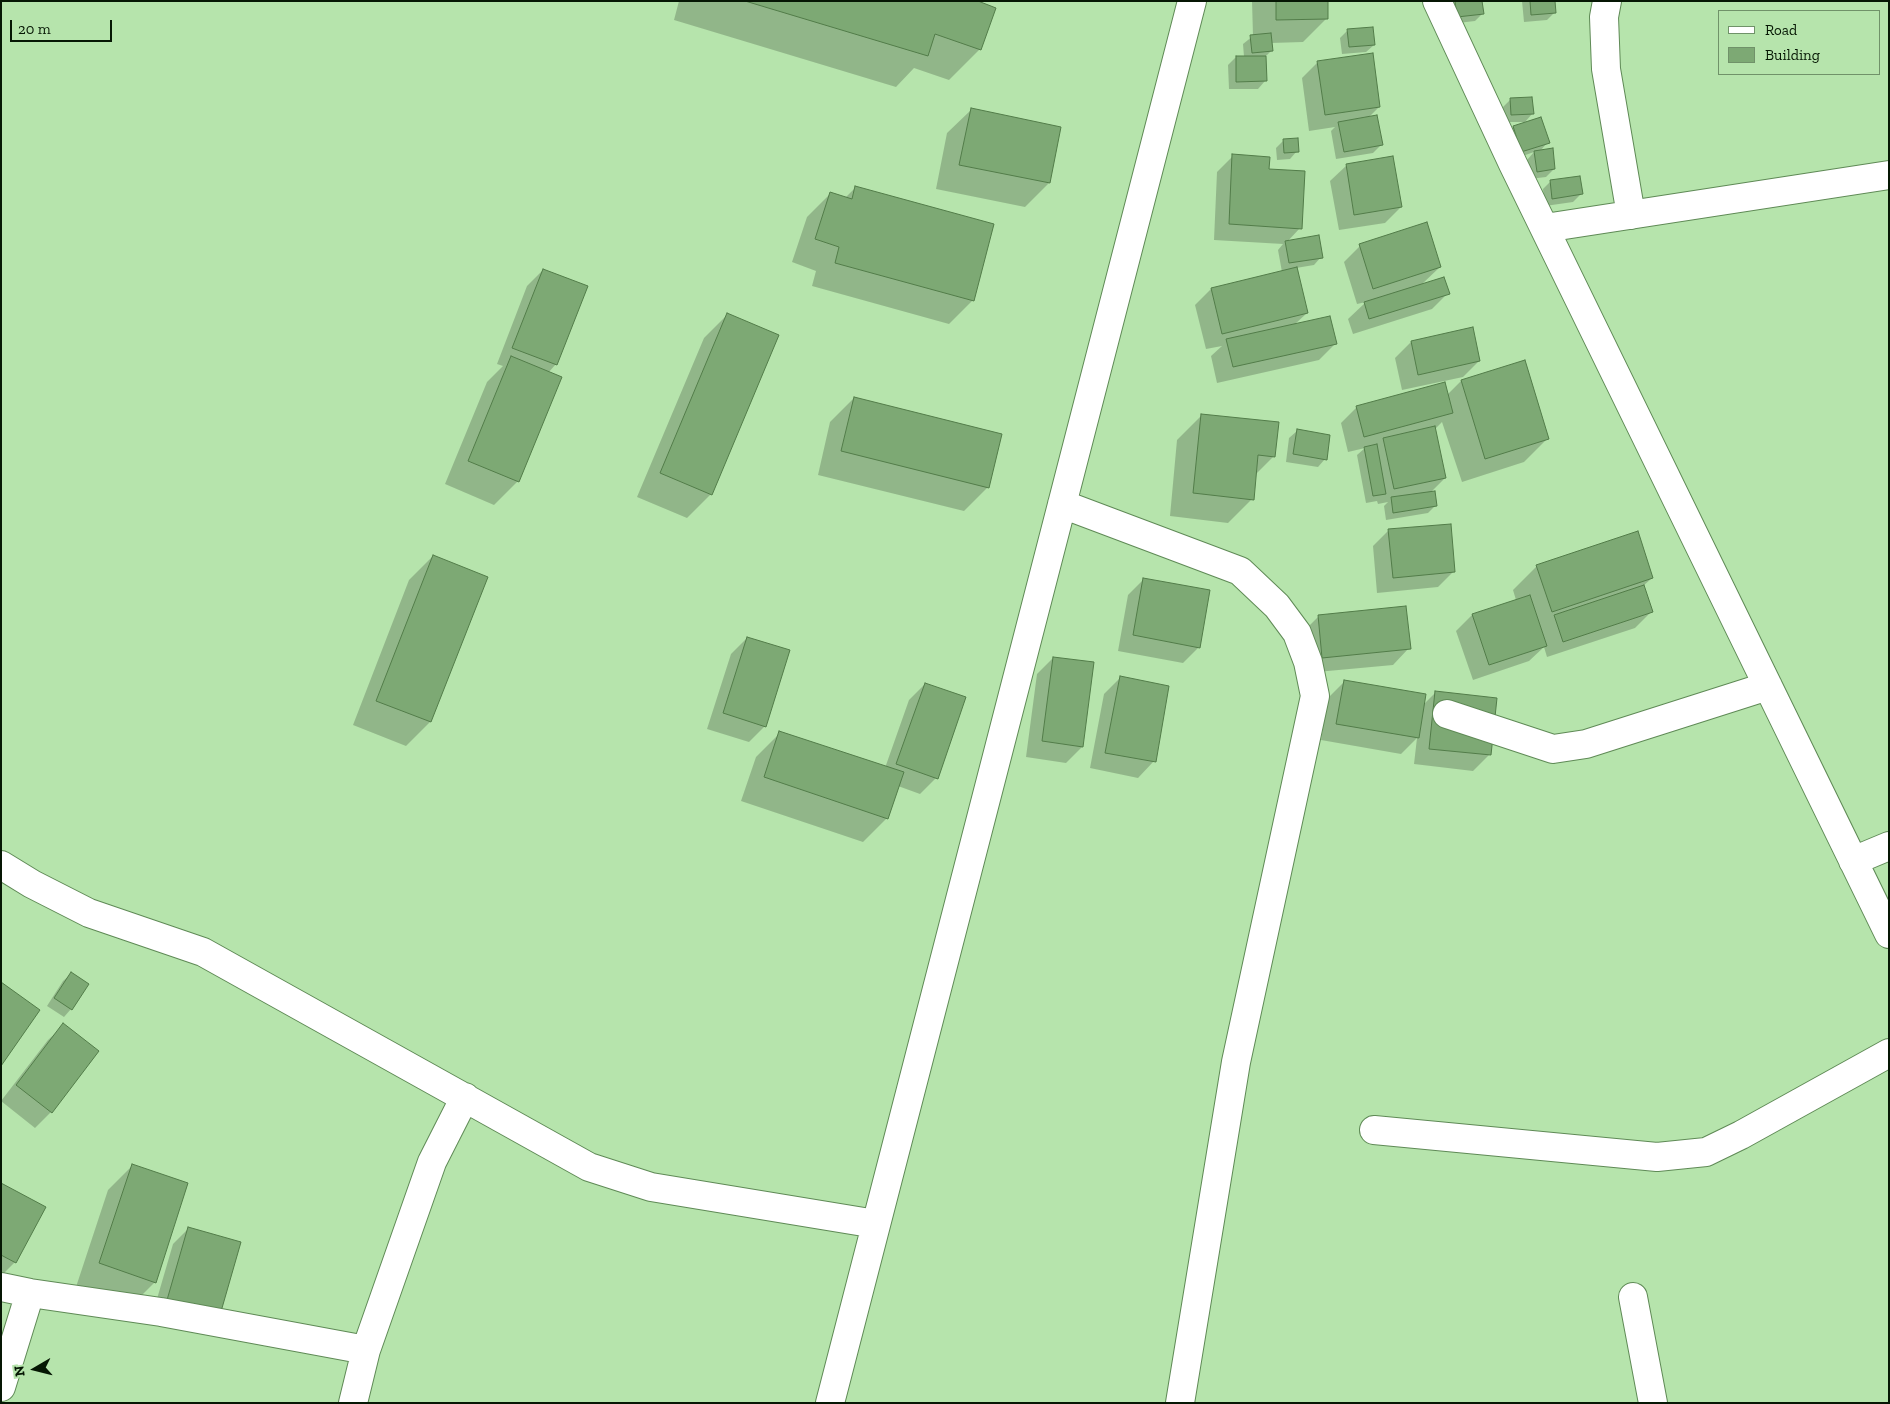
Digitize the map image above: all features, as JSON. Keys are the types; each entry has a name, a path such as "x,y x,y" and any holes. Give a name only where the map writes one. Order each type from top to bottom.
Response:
{"street":[{"path":"830,1403 1192,1"},
{"path":"1437,1 1545,228 1889,934"},
{"path":"1607,1 1604,17 1606,70 1631,215"},
{"path":"1545,228 1889,175"},
{"path":"1062,504 1240,571 1277,606 1297,633 1308,662 1315,696 1236,1062 1180,1403"},
{"path":"1447,714 1553,749 1586,744 1768,686"},
{"path":"1853,861 1889,846"},
{"path":"1,865 32,884 89,912 203,952 589,1167 651,1187 876,1224"},
{"path":"1374,1130 1657,1157 1706,1152 1742,1135 1889,1053"},
{"path":"353,1403 366,1350 432,1162 465,1097"},
{"path":"1,1287 161,1312 366,1350"},
{"path":"1,1387 30,1293"},
{"path":"1633,1297 1653,1403"}],"building":[{"path":"745,1 978,1 996,8 981,50 935,34 928,56"},
{"path":"1276,1 1328,1 1328,19 1276,20"},
{"path":"1455,1 1482,1 1484,14 1457,17"},
{"path":"1530,1 1555,1 1556,13 1531,15"},
{"path":"1373,27 1375,45 1349,47 1347,29"},
{"path":"1271,33 1273,51 1252,53 1250,35"},
{"path":"1373,53 1380,107 1325,115 1317,61"},
{"path":"1236,56 1266,56 1267,81 1236,82"},
{"path":"1532,97 1534,114 1511,115 1510,98"},
{"path":"971,108 1061,127 1050,183 959,165"},
{"path":"1377,115 1383,145 1344,152 1338,122"},
{"path":"1541,117 1550,143 1521,152 1513,126"},
{"path":"1298,138 1299,152 1284,153 1283,139"},
{"path":"1553,148 1555,169 1537,172 1534,151"},
{"path":"1232,154 1270,157 1269,169 1305,171 1302,229 1229,224"},
{"path":"1393,156 1402,207 1354,215 1346,164"},
{"path":"1580,176 1583,194 1552,199 1550,180"},
{"path":"855,186 994,224 974,301 835,263 839,247 815,239 830,192 852,199"},
{"path":"1427,222 1441,267 1373,289 1359,244"},
{"path":"1319,235 1323,258 1289,263 1285,241"},
{"path":"1297,267 1308,313 1222,334 1211,288"},
{"path":"543,269 588,286 557,365 512,348"},
{"path":"1444,277 1450,294 1369,319 1364,302"},
{"path":"727,313 779,335 712,495 660,473"},
{"path":"1330,316 1337,344 1233,367 1226,339"},
{"path":"1473,327 1480,361 1418,375 1411,341"},
{"path":"511,356 562,377 519,482 468,461"},
{"path":"1525,360 1549,439 1485,459 1461,380"},
{"path":"1445,382 1453,413 1364,437 1356,406"},
{"path":"854,397 1002,434 989,488 841,451"},
{"path":"1201,414 1279,422 1275,457 1258,455 1254,500 1193,493"},
{"path":"1435,426 1446,478 1394,489 1383,438"},
{"path":"1297,429 1330,435 1327,460 1293,454"},
{"path":"1377,444 1386,494 1373,496 1364,447"},
{"path":"1435,491 1437,506 1393,513 1391,497"},
{"path":"1451,524 1455,572 1393,578 1388,529"},
{"path":"1638,531 1653,578 1552,612 1536,565"},
{"path":"433,555 488,577 431,722 376,701"},
{"path":"1143,578 1210,590 1200,648 1133,635"},
{"path":"1644,585 1653,612 1563,642 1554,615"},
{"path":"1530,595 1547,646 1489,665 1472,614"},
{"path":"1406,606 1411,649 1322,658 1318,615"},
{"path":"747,637 790,650 766,727 723,713"},
{"path":"1053,657 1094,662 1083,747 1042,741"},
{"path":"1120,676 1169,686 1156,762 1105,753"},
{"path":"1344,680 1426,694 1419,738 1336,724"},
{"path":"925,683 966,697 938,779 896,764"},
{"path":"1435,691 1497,698 1491,755 1429,749"},
{"path":"779,731 904,772 888,819 764,777"},
{"path":"71,972 89,984 72,1010 54,998"},
{"path":"1,982 40,1010 1,1066"},
{"path":"63,1023 99,1051 52,1113 16,1085"},
{"path":"132,1164 188,1183 156,1283 99,1263"},
{"path":"1,1183 46,1207 16,1263 1,1255"},
{"path":"188,1227 241,1242 220,1315 167,1300"}]}
